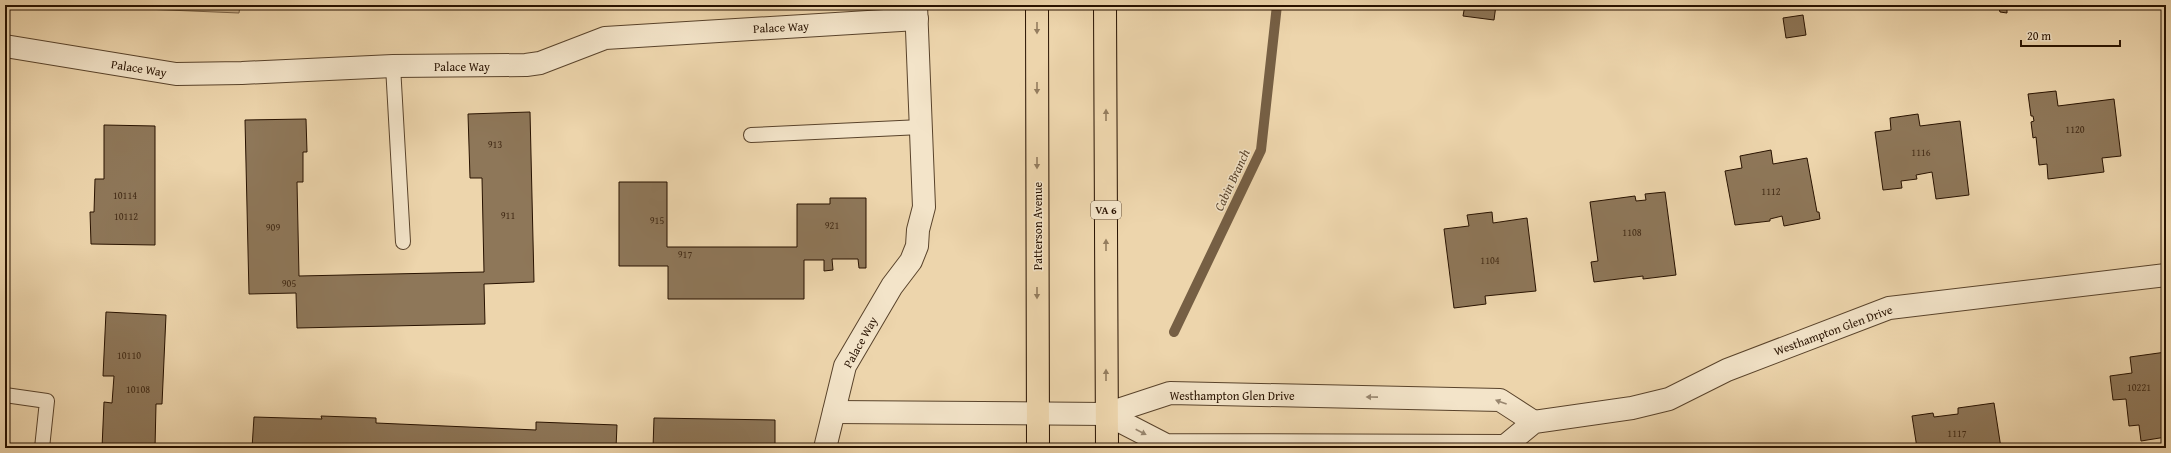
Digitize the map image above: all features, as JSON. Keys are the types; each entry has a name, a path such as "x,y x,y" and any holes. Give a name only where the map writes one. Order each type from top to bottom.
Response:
{"main road":[{"name":"Patterson Avenue","path":"1037,5 1038,448"},
{"name":"VA 6","path":"1105,5 1106,448"}],"street":[{"name":"Palace Way","path":"5,46 176,74 242,73 393,66 526,65 540,63 605,38 916,12 924,207 918,230 917,246 911,260 892,286 845,366 825,448"},
{"name":"Westhampton Glen Drive","path":"1106,414 1170,393 1500,400 1534,422 1632,408 1669,399 1726,370 1889,308 2166,275"},
{"path":"834,412 1038,415 1106,414 1166,445 1505,446 1534,422"}],"lane":[{"path":"393,66 403,242"},
{"path":"751,135 921,127"},
{"path":"5,394 47,401 42,448"}],"shaded area":[{"path":"50,5 240,5 239,13"}],"building":[{"path":"272,5 307,5 307,6 272,8"},
{"path":"1465,5 1496,5 1494,20 1463,16"},
{"path":"1998,5 2007,5 2007,13 2000,12"},
{"path":"1803,15 1806,35 1786,38 1783,18"},
{"path":"2056,91 2058,106 2114,99 2121,156 2102,158 2104,172 2048,179 2047,164 2039,165 2036,137 2033,138 2031,122 2034,121 2033,116 2031,116 2028,94"},
{"path":"530,112 534,282 484,284 485,324 297,328 296,293 249,294 245,120 306,119 307,152 303,152 303,182 297,182 299,276 484,272 482,178 470,178 468,114"},
{"path":"1918,114 1920,126 1960,121 1969,195 1936,199 1932,172 1916,175 1917,179 1901,181 1902,188 1883,190 1875,132 1891,130 1890,118"},
{"path":"104,125 155,126 155,245 91,244 90,212 94,212 95,179 104,179"},
{"path":"1771,150 1773,164 1807,158 1817,212 1819,212 1820,219 1784,226 1782,216 1770,219 1770,221 1735,225 1725,171 1742,168 1740,156"},
{"path":"619,182 667,182 667,247 797,247 797,204 830,204 830,198 866,198 866,268 859,268 858,259 832,259 833,270 824,271 824,260 804,260 804,299 668,299 668,266 619,266"},
{"path":"1665,192 1676,275 1643,279 1643,276 1594,282 1591,262 1598,261 1590,202 1635,196 1636,201 1646,200 1645,194"},
{"path":"1492,212 1493,223 1527,218 1536,291 1485,296 1486,304 1454,308 1444,229 1469,226 1467,215"},
{"path":"106,312 166,315 162,404 156,404 155,448 102,448 104,402 112,403 114,376 103,376"},
{"path":"2166,352 2166,437 2141,441 2139,425 2129,426 2126,399 2113,400 2110,376 2132,373 2130,357"},
{"path":"1994,403 2001,448 1917,448 1912,416 1933,413 1934,417 1958,414 1958,408"},
{"path":"321,416 376,418 376,423 536,430 536,422 617,425 616,448 252,448 254,417 322,419"},
{"path":"654,418 775,420 775,448 653,448"}],"waterway":[{"name":"Cabin Branch","path":"1174,332 1261,150 1277,5"}]}
